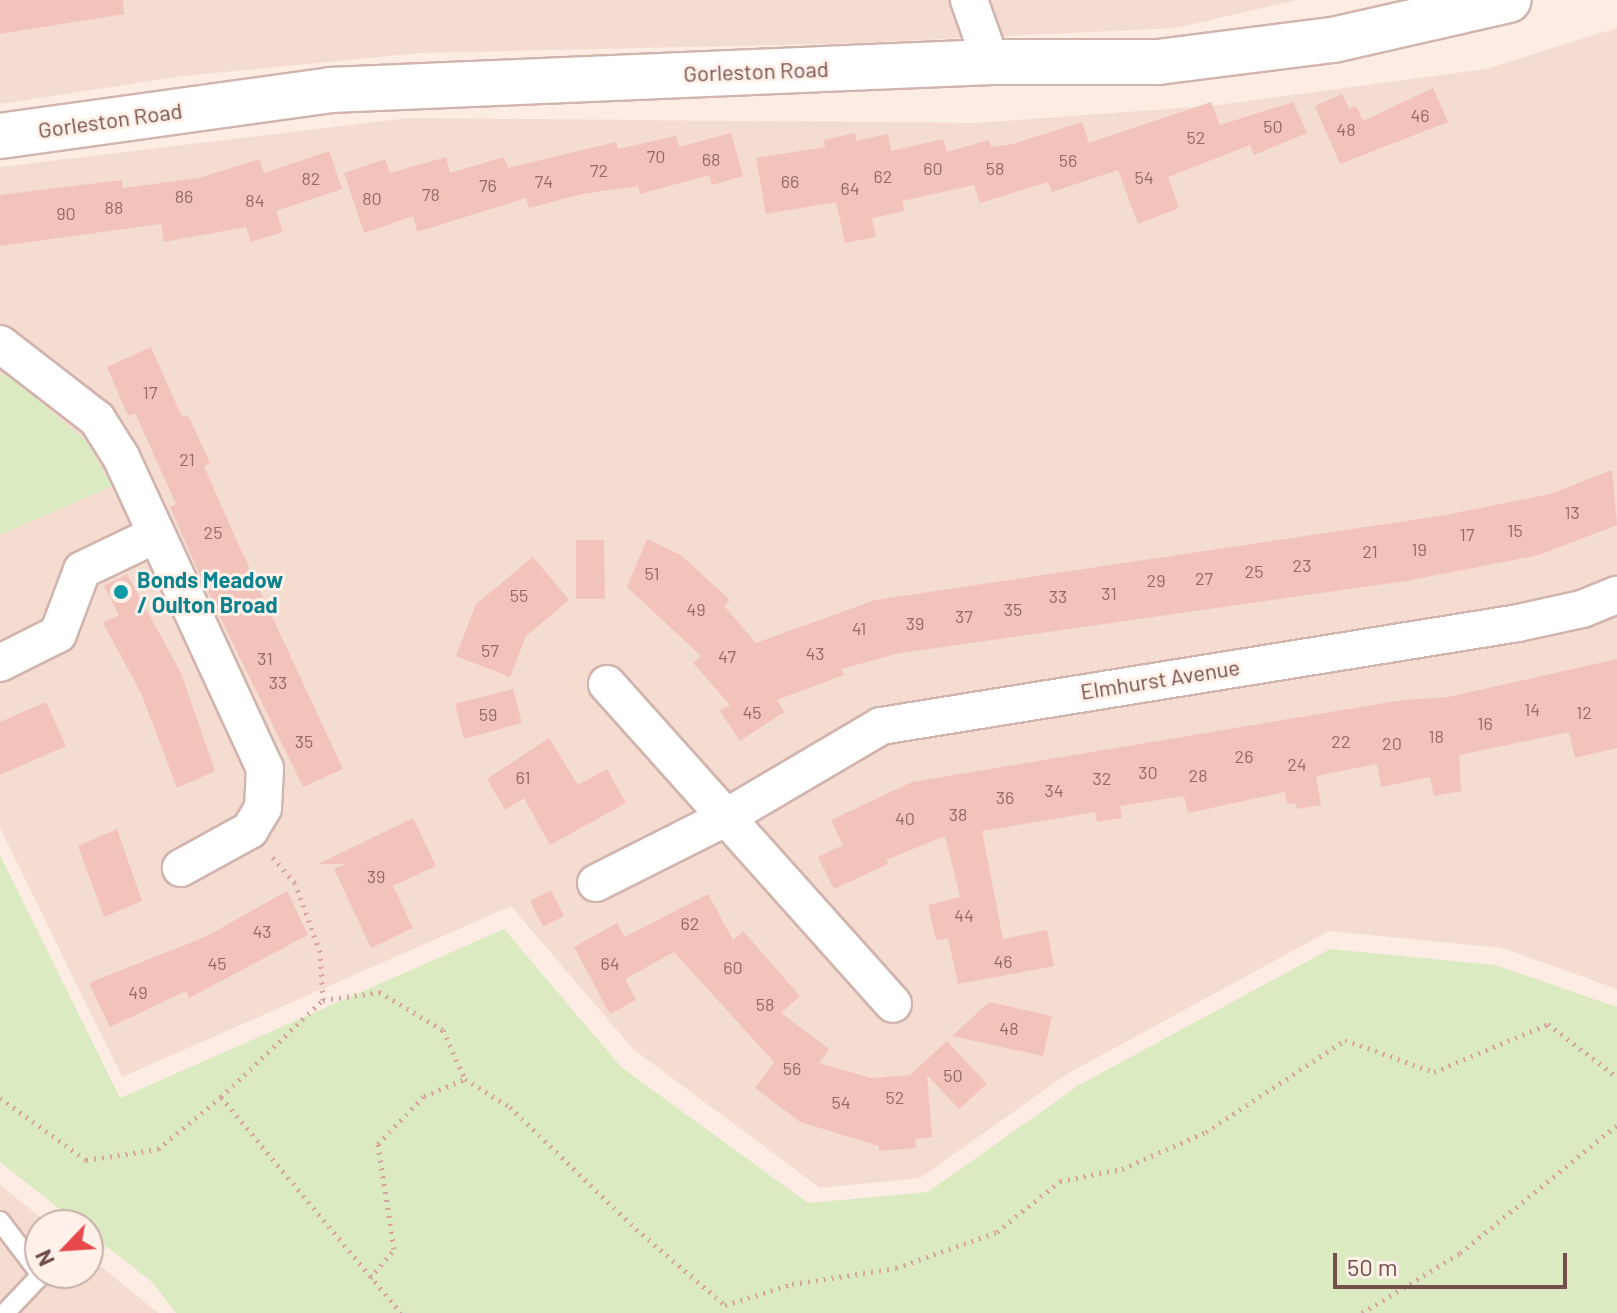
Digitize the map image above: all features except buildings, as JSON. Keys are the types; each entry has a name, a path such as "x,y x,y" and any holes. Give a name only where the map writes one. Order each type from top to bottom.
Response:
{"main road":[{"name":"Gorleston Road","path":"0,136 330,90 991,62 1158,62 1333,40 1509,0"}],"street":[{"path":"969,0 991,62"},
{"path":"0,344 97,419 121,457 265,768 263,808 250,830 181,868"},
{"path":"0,663 58,634 82,570 155,535"},
{"name":"Elmhurst Avenue","path":"596,883 723,819 881,726 1518,623 1582,609 1617,595"},
{"path":"607,684 723,819 893,1004"}],"lane":[{"path":"0,1221 41,1275 5,1313"}],"path":[{"path":"250,830 295,883 320,952 323,1000"},
{"path":"0,1098 86,1160 158,1149 221,1097 323,1000 379,992 443,1030 465,1079 510,1107 636,1229 725,1305 792,1284 896,1268 997,1232 1060,1181 1122,1169 1206,1132 1345,1040 1434,1072 1548,1024 1617,1077"},
{"path":"370,1278 394,1249 378,1144 424,1096 465,1079"},
{"path":"221,1097 401,1313"},
{"path":"1362,1313 1460,1253 1617,1125"}],"shaded area":[{"path":"0,0 1297,0 1176,28 857,43 421,53 183,76 0,104"},
{"path":"1617,28 1617,989 1503,948 1329,931 1067,1074 920,1178 820,1188 633,1049 511,906 122,1077 0,828 0,167 409,118 976,123 1210,106 1486,69"},
{"path":"0,1185 30,1209 24,1209 24,1289 104,1289 104,1269 158,1313 0,1313"}],"green space":[{"path":"5,372 85,440 112,486 0,535 0,377"},
{"path":"0,855 120,1098 504,929 621,1067 808,1203 928,1192 1079,1085 1330,949 1495,965 1617,1007 1617,1313 176,1313 152,1282 104,1244 104,1209 60,1209 0,1162"}],"place":[{"name":"Bonds Meadow / Oulton Broad","path":"121,592"}]}
